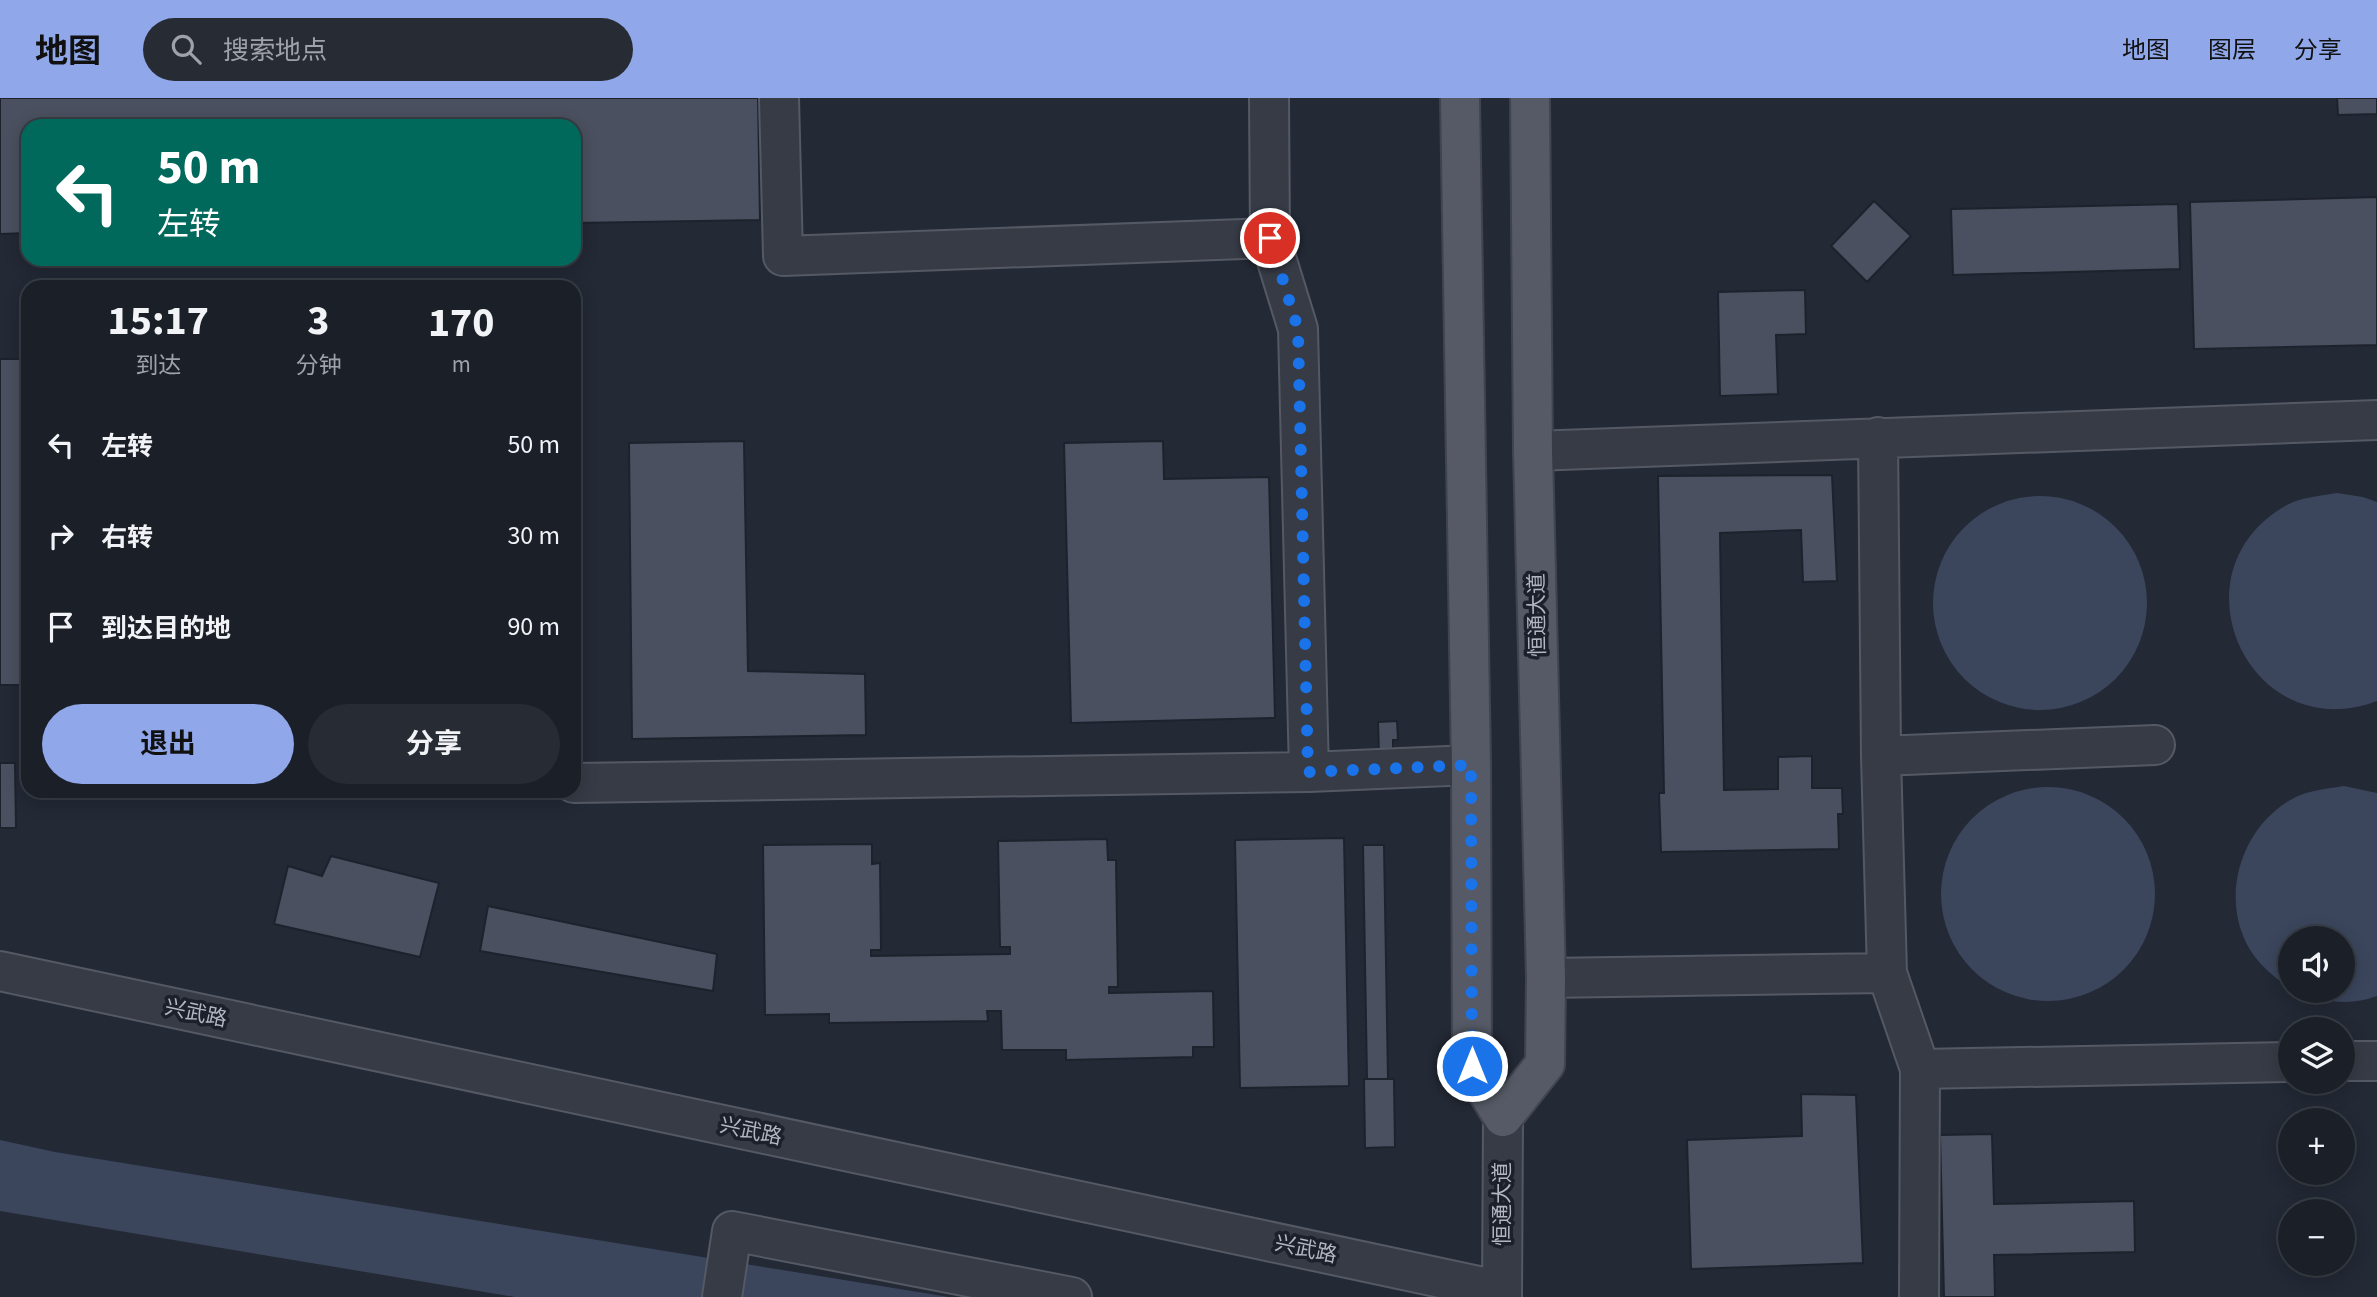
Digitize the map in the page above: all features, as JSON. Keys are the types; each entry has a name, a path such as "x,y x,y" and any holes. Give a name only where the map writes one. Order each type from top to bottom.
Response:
{"main road":[{"path":"1461,98 1471,765 1472,1066 1503,1117"},
{"name":"恒通大道","path":"1503,1117 1545,1065 1546,978 1533,451 1530,98"}],"street":[{"path":"779,98 783,256 1270,238"},
{"path":"1269,98 1270,238 1298,329 1308,772"},
{"path":"1533,451 2377,420"},
{"path":"1878,437 1881,756 1887,973 1920,1069 1919,1297"},
{"path":"1881,756 2155,746"},
{"path":"581,783 1308,772 1471,765"},
{"name":"兴武路","path":"0,971 1502,1294"},
{"path":"1546,978 1887,973"},
{"path":"2355,1061 2377,1060"},
{"path":"1920,1069 2278,1062"},
{"name":"恒通大道","path":"1502,1294 1503,1117"},
{"path":"722,1297 732,1231 1072,1297"}],"water":[{"path":"2337,493 2377,502 2377,701 2332,709 2293,700 2261,678 2240,647 2230,610 2233,571 2250,536 2291,503"},
{"path":"2040,496 2081,504 2116,527 2139,562 2147,603 2139,644 2116,679 2081,702 2040,710 1999,702 1964,679 1941,644 1933,603 1941,562 1964,527 1999,504"},
{"path":"2344,786 2377,793 2377,996 2366,999 2355,1001 2355,926 2278,926 2278,979 2255,957 2243,937 2237,915 2239,870 2258,829 2273,812 2292,799 2318,790"},
{"path":"2048,787 2089,795 2124,818 2147,853 2155,894 2147,935 2124,970 2089,993 2048,1001 2007,993 1972,970 1949,935 1941,894 1949,853 1972,818 2007,795"},
{"path":"0,1140 55,1152 949,1297 515,1297 0,1211"}],"building":[{"path":"0,98 758,98 760,220 581,223 581,119 21,119 21,233 0,234"},
{"path":"2337,98 2377,98 2377,114 2338,115"},
{"path":"2377,197 2377,345 2194,349 2190,202"},
{"path":"1874,201 1911,236 1867,282 1831,246"},
{"path":"2178,204 2180,269 1953,275 1951,209"},
{"path":"1805,290 1806,334 1776,335 1778,394 1720,396 1718,292"},
{"path":"0,359 21,359 21,685 0,685"},
{"path":"744,441 748,671 865,674 866,735 632,739 629,443"},
{"path":"1163,441 1164,479 1269,477 1275,718 1071,723 1064,443"},
{"path":"1832,475 1837,581 1803,582 1801,530 1720,533 1724,790 1778,789 1778,757 1812,756 1812,788 1842,788 1843,814 1838,814 1839,849 1661,852 1659,793 1664,793 1658,476"},
{"path":"1397,721 1398,740 1393,740 1393,751 1379,755 1378,722"},
{"path":"0,763 15,763 16,828 0,828"},
{"path":"1344,838 1349,1086 1240,1088 1235,840"},
{"path":"1107,839 1108,860 1116,860 1118,987 1109,987 1109,993 1213,991 1214,1047 1193,1047 1193,1057 1066,1060 1066,1050 1002,1050 1001,1011 987,1011 988,1021 829,1023 829,1014 765,1015 763,845 872,844 872,864 880,863 881,950 871,950 871,956 1010,954 1010,947 1000,947 998,841"},
{"path":"1363,845 1384,845 1388,1079 1367,1079"},
{"path":"331,856 439,883 420,957 274,924 288,866 322,876"},
{"path":"488,906 717,954 713,991 480,951"},
{"path":"1364,1079 1394,1079 1395,1147 1365,1148"},
{"path":"1801,1094 1856,1095 1863,1263 1691,1269 1687,1140 1802,1136"},
{"path":"1992,1134 1994,1204 2134,1201 2135,1252 1994,1255 1995,1297 1944,1297 1940,1135"}],"route":[{"path":"1270,238 1298,329 1308,772 1471,765 1472,1066"}]}
